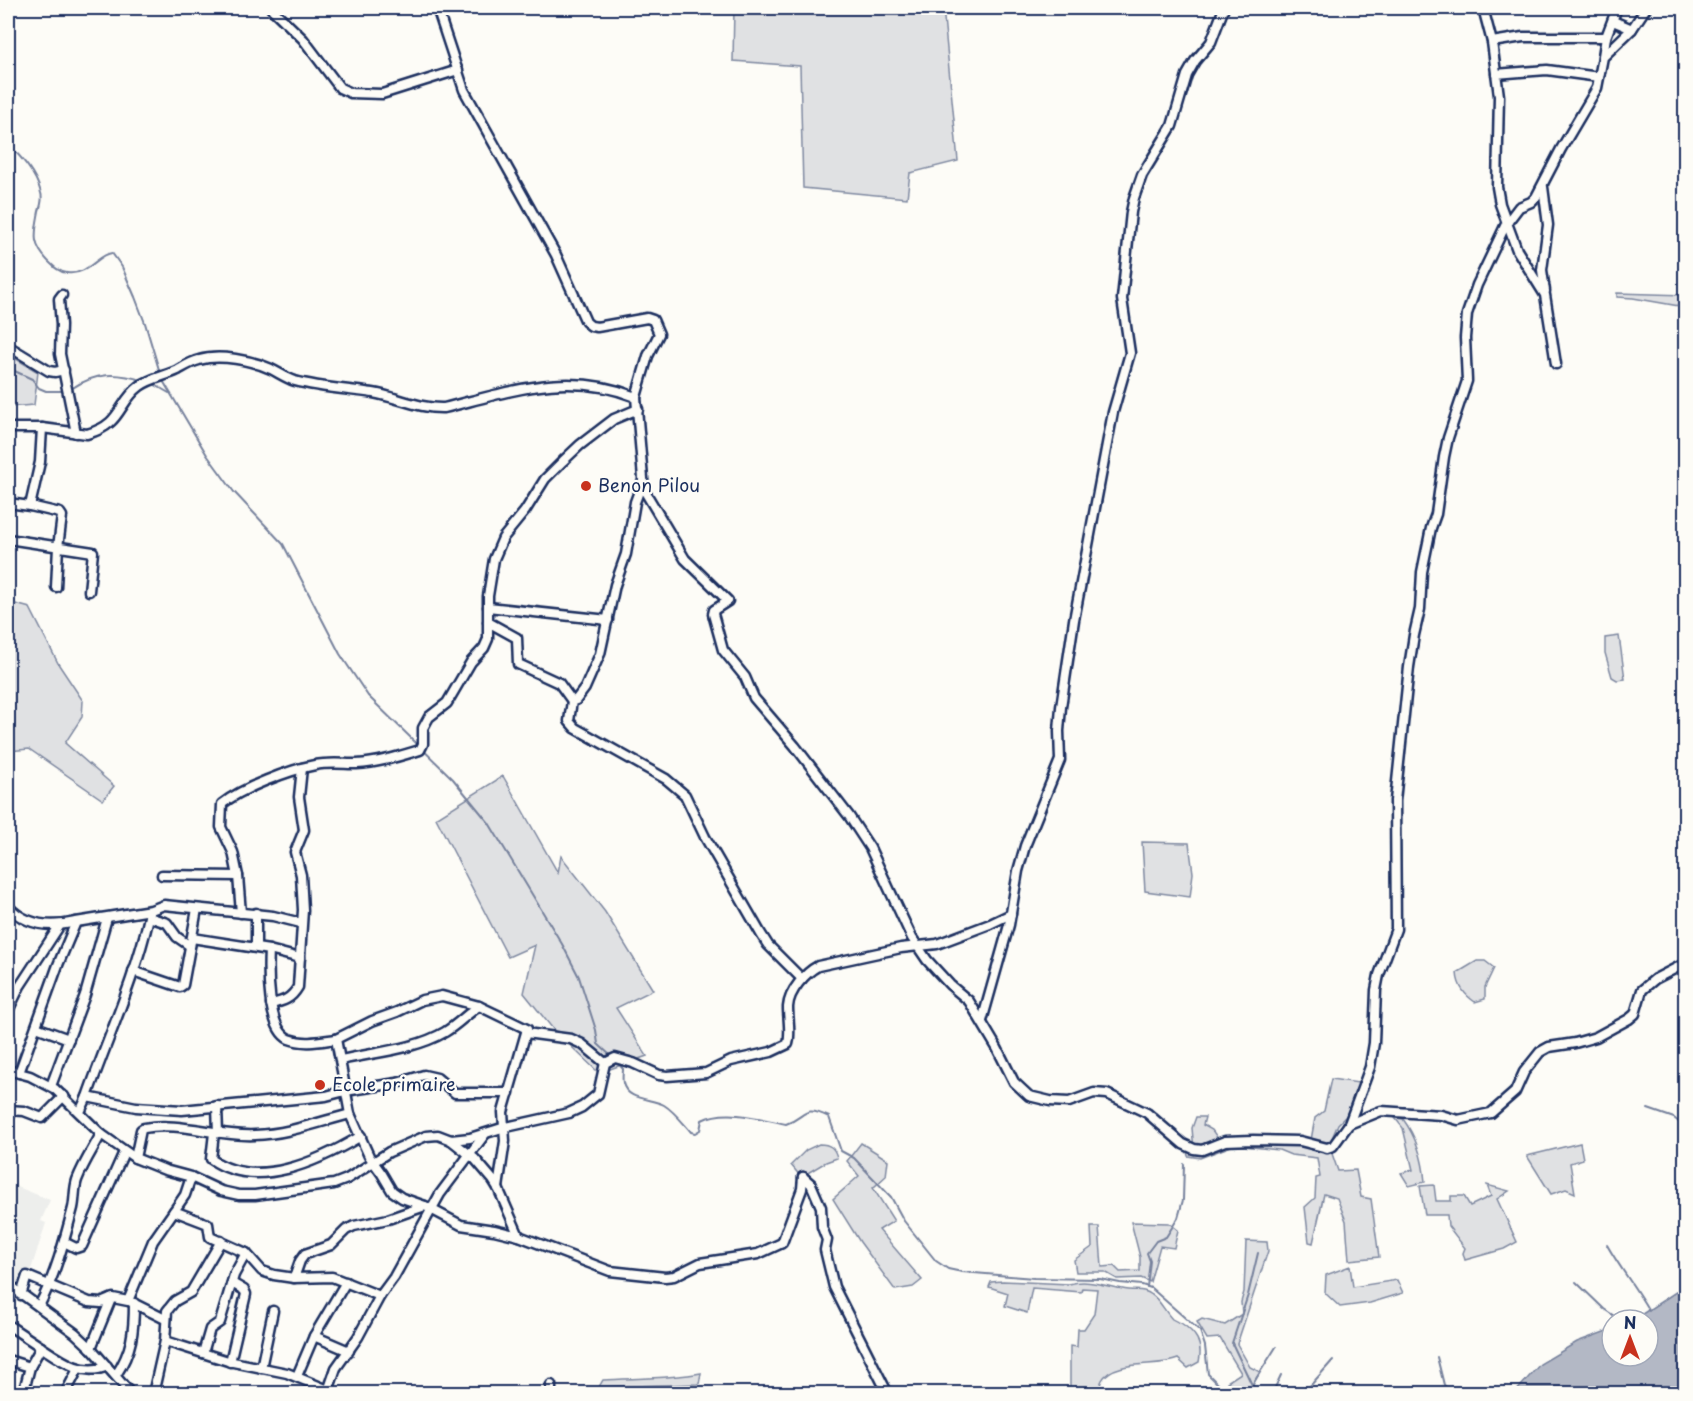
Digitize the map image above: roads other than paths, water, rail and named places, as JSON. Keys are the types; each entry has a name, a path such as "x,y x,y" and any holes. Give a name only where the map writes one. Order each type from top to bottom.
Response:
{"street":[{"path":"271,8 303,39 340,88 351,93 382,94 458,70"},
{"path":"437,8 464,90 556,255 586,322 597,327 647,318 653,320 659,334 648,356 636,398 644,490 685,559 728,601 714,610 713,614 723,650 745,677 754,698 795,746 849,816 870,848 917,946 950,985 969,1001 1014,1082 1029,1095 1050,1101 1069,1102 1094,1093 1107,1094 1148,1113 1183,1144 1202,1150 1226,1141 1253,1140 1300,1141 1327,1148 1333,1146 1349,1124 1370,1067 1379,975 1396,929 1395,801 1409,667 1420,609 1422,572 1436,514 1444,457 1467,381 1465,338 1467,314 1477,285 1506,224 1519,207 1532,202 1543,187 1561,149 1597,88 1606,37 1617,8"},
{"path":"982,1021 1011,914 1025,846 1060,760 1061,707 1074,620 1110,423 1130,353 1122,299 1134,198 1142,175 1172,126 1187,75 1211,42 1224,8"},
{"path":"1484,8 1492,42 1499,96 1497,187 1500,204 1517,250 1545,295"},
{"path":"1603,57 1632,29 1646,8"},
{"path":"1612,21 1632,29"},
{"path":"1492,42 1523,37 1606,37"},
{"path":"1496,74 1547,70 1599,77"},
{"path":"1543,187 1548,225 1542,270 1556,364"},
{"path":"62,295 59,300 61,325 59,342 76,433"},
{"path":"8,346 49,371 64,370"},
{"path":"8,428 87,434 94,432 111,423 140,386 176,371 187,363 214,357 239,360 269,368 296,381 371,393 433,408 444,408 511,391 556,384 590,384 616,389 636,398"},
{"path":"241,913 238,876 233,852 221,827 222,804 275,777 302,768 378,761 420,750 423,744 423,728 429,717 447,703 471,662 484,648 488,639 488,607 494,559 499,545 525,511 545,479 580,445 602,428 624,414 638,409"},
{"path":"30,506 40,462 42,429"},
{"path":"572,701 576,700 585,688 597,664 615,585 626,554 635,502 642,482"},
{"path":"8,502 60,513 62,516 56,587"},
{"path":"8,539 93,552 90,591"},
{"path":"488,607 608,620"},
{"path":"488,622 517,638 518,664 551,678 559,684 572,701 569,721 575,728 666,778 685,795 705,837 760,934 801,979"},
{"path":"271,1004 293,996 298,987 301,882 295,852 304,830 299,785 302,768"},
{"path":"162,874 238,876"},
{"path":"8,906 13,912 33,923 48,926 150,913 165,905 256,913 301,924"},
{"path":"133,971 180,987 183,985 197,909"},
{"path":"150,913 167,923 177,937 191,942 256,947 300,958"},
{"path":"80,1112 114,1029 144,940 150,913"},
{"path":"256,913 256,947"},
{"path":"605,1063 619,1058 659,1075 667,1076 706,1073 731,1060 778,1050 788,1044 789,1002 801,979 818,966 917,946 930,946 1011,914"},
{"path":"51,1086 85,995 107,918"},
{"path":"19,1073 76,922"},
{"path":"8,1011 20,987 60,925"},
{"path":"269,950 268,992 281,1031 288,1038 302,1042 336,1039 372,1021 432,997 450,997 479,1006 527,1029 503,1112 502,1128 505,1141 498,1188"},
{"path":"1349,1124 1381,1111 1441,1116 1458,1120 1486,1115 1499,1107 1515,1092 1524,1072 1540,1052 1549,1047 1596,1037 1629,1019 1635,1014 1642,990 1686,963"},
{"path":"340,1060 410,1046 432,1038 450,1030 479,1006"},
{"path":"36,1027 69,1040"},
{"path":"526,1033 571,1039 582,1044 605,1063"},
{"path":"336,1039 350,1113 373,1163 396,1195 428,1207 461,1225 519,1236 610,1271 674,1276 700,1263 758,1254 783,1243 803,1177 811,1184 821,1207 822,1227 827,1240 825,1250 834,1287 888,1394"},
{"path":"451,1140 569,1113 582,1107 598,1094 605,1063"},
{"path":"8,1070 51,1086 101,1134 135,1158 191,1177 221,1191 239,1195 271,1194 334,1184 389,1152 426,1136 438,1135 451,1140 470,1155 498,1188 519,1236"},
{"path":"87,1097 151,1109 182,1110 326,1096 430,1076 437,1078 455,1093 509,1093"},
{"path":"8,1110 24,1111 42,1118 64,1096"},
{"path":"217,1106 216,1133 211,1159 220,1165 251,1173 278,1171 311,1161 361,1136"},
{"path":"135,1158 141,1130 144,1128 169,1127 254,1135 291,1130 350,1113"},
{"path":"39,1306 50,1285 52,1273 64,1242 74,1205 77,1181 101,1134"},
{"path":"165,1341 230,1362 297,1376 328,1392 336,1368 358,1337 380,1296 394,1277 428,1207 485,1134"},
{"path":"64,1242 76,1248 82,1246 124,1152"},
{"path":"116,1375 124,1364 134,1335 131,1302 153,1241 185,1195 191,1177"},
{"path":"294,1278 305,1254 331,1245 346,1230 428,1207"},
{"path":"174,1211 208,1224 209,1236 246,1253 262,1270 274,1275 294,1278 332,1277 380,1296"},
{"path":"153,1394 165,1341 165,1319 170,1305 191,1293 221,1241"},
{"path":"203,1353 210,1329 220,1322 234,1275 246,1253"},
{"path":"21,1295 27,1276 90,1302 101,1303 111,1299 131,1302 165,1319"},
{"path":"297,1376 314,1336 346,1282"},
{"path":"230,1362 246,1294 244,1290 232,1283"},
{"path":"8,1284 92,1348 131,1394"},
{"path":"92,1348 111,1299"},
{"path":"261,1368 273,1311"},
{"path":"8,1325 78,1369 97,1371 107,1366"},
{"path":"314,1336 349,1351"},
{"path":"22,1394 30,1366 41,1347"},
{"path":"8,1360 30,1366"},
{"path":"65,1394 78,1369"},
{"path":"8,1390 17,1394"}],"waterway":[{"path":"8,144 32,172 39,186 42,200 36,226 39,249 52,265 67,273 81,271 112,253 122,267 135,297 160,373"},
{"path":"8,368 32,379 39,388 46,391 66,391"},
{"path":"71,389 89,379 106,375 125,376 145,381"},
{"path":"162,379 207,455 234,492 283,544 340,654 368,696 453,779 489,823 562,944 579,977 596,1030 598,1044 611,1056"},
{"path":"150,382 169,393"},
{"path":"617,1062 623,1069 623,1083 629,1093 664,1105 691,1132 695,1133 700,1130 702,1120 722,1115 755,1117 786,1124 809,1112 829,1117 841,1151 854,1158 891,1197 904,1221 936,1261 948,1269 1034,1278 1100,1279 1151,1288 1200,1331 1205,1346 1208,1374 1228,1394"},
{"path":"1648,1109 1674,1118 1686,1128"},
{"path":"1147,1287 1150,1261 1147,1253 1156,1241 1166,1237 1178,1218 1183,1200 1184,1164"},
{"path":"1607,1245 1647,1308"},
{"path":"1258,1253 1248,1295 1232,1343 1252,1385 1259,1394"},
{"path":"1576,1282 1603,1308"},
{"path":"1252,1385 1276,1347"},
{"path":"1437,1357 1444,1385 1454,1394"},
{"path":"1303,1394 1333,1360"},
{"path":"1272,1394 1281,1375"}],"place":[{"name":"Benon Pilou","path":"586,486"},
{"name":"Ecole primaire","path":"320,1085"}]}
